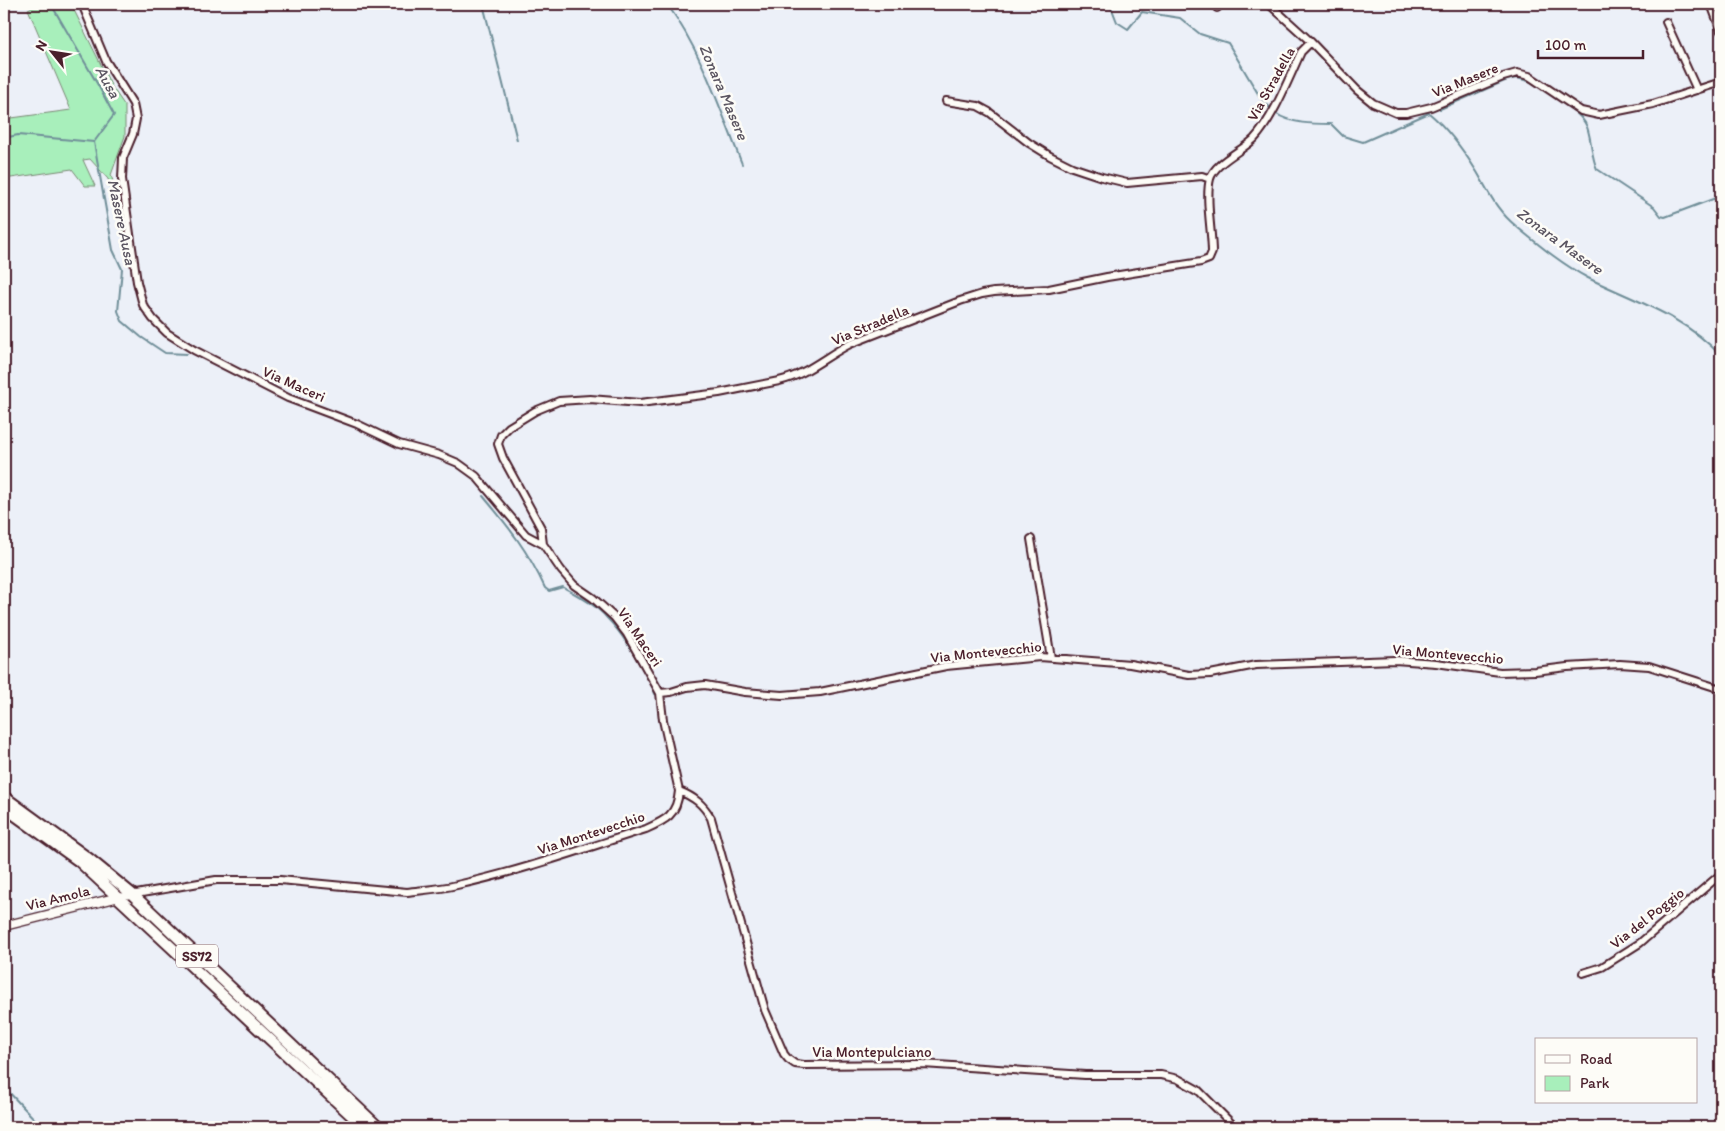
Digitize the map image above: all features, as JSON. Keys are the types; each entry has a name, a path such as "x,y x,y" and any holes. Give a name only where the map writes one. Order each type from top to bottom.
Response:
{"main road":[{"name":"SS72","path":"4,797 89,859 133,895 378,1127"},
{"name":"SS72","path":"4,807 79,861 364,1127"}],"street":[{"name":"Via Maceri","path":"82,4 106,61 133,104 136,120 134,134 123,158 122,179 137,282 143,305 153,319 167,333 194,350 288,398 357,424 398,444 439,455 458,463 476,476 526,534 543,544 574,585 593,598 614,617 660,693"},
{"name":"Via Masere","path":"1269,4 1311,42 1357,90 1373,103 1396,113 1406,113 1431,107 1503,76 1517,73 1529,76 1581,111 1599,115 1653,104 1721,82"},
{"path":"1711,4 1721,31"},
{"path":"1666,22 1697,90"},
{"name":"Via Stradella","path":"543,544 541,528 503,458 498,444 501,435 509,427 535,410 559,401 590,399 640,403 719,393 793,378 850,344 982,294 1049,289 1208,260 1212,252 1208,189 1214,169 1252,140 1263,128 1301,52 1311,42"},
{"path":"946,101 978,106 1050,156 1072,167 1102,177 1127,182 1202,176 1210,178"},
{"name":"Via Montevecchio","path":"1030,538 1051,658"},
{"name":"Via Montevecchio","path":"660,693 671,692 688,686 705,685 746,692 782,695 820,692 946,666 1008,659 1051,658 1130,664 1189,675 1210,674 1256,665 1395,660 1436,663 1500,672 1620,664 1649,666 1721,689"},
{"path":"660,693 663,720 679,791"},
{"name":"Via Montevecchio","path":"119,898 216,880 280,880 407,892 455,886 520,869 661,823 672,814 678,802 679,791"},
{"name":"Via Montepulciano","path":"679,791 697,800 705,807 711,818 765,1010 780,1047 788,1060 795,1064 804,1065 923,1064 1086,1075 1161,1075 1178,1079 1198,1090 1235,1127"},
{"name":"Via del Poggio","path":"1583,972 1602,967 1640,943 1721,874"},
{"name":"Via Amola","path":"4,926 119,898"}],"green space":[{"path":"41,4 71,4 112,87 125,106 125,136 111,175 122,211 130,253 108,179 90,159 83,160 95,186 85,186 72,169 4,179 4,119 71,110 28,9"}],"waterway":[{"name":"Ausa","path":"4,138 18,135 94,142 114,115 51,4"},
{"name":"Zonara Masere","path":"483,4 517,140"},
{"name":"Zonara Masere","path":"667,4 700,61 742,164"},
{"name":"Zonara Masere","path":"1110,4 1117,22 1128,29 1142,12 1180,18 1200,34 1228,43 1260,97 1272,110"},
{"path":"1440,109 1507,80 1517,78 1532,82"},
{"path":"1536,85 1565,104 1584,121 1589,132 1597,169 1654,207 1661,216 1665,217 1721,196"},
{"name":"Zonara Masere","path":"1275,113 1295,121 1331,124 1343,136 1363,142 1429,113 1455,141 1472,164 1499,208 1517,227 1579,273 1659,311 1692,330 1721,356"},
{"name":"Masere Ausa","path":"94,142 113,250 122,269 118,311 122,321 165,353 187,354"},
{"name":"Masere Ausa","path":"483,496 532,562 545,588 549,591 563,587 592,604 614,625 637,659 655,694"},
{"name":"Ausa","path":"4,1087 42,1127"}]}
